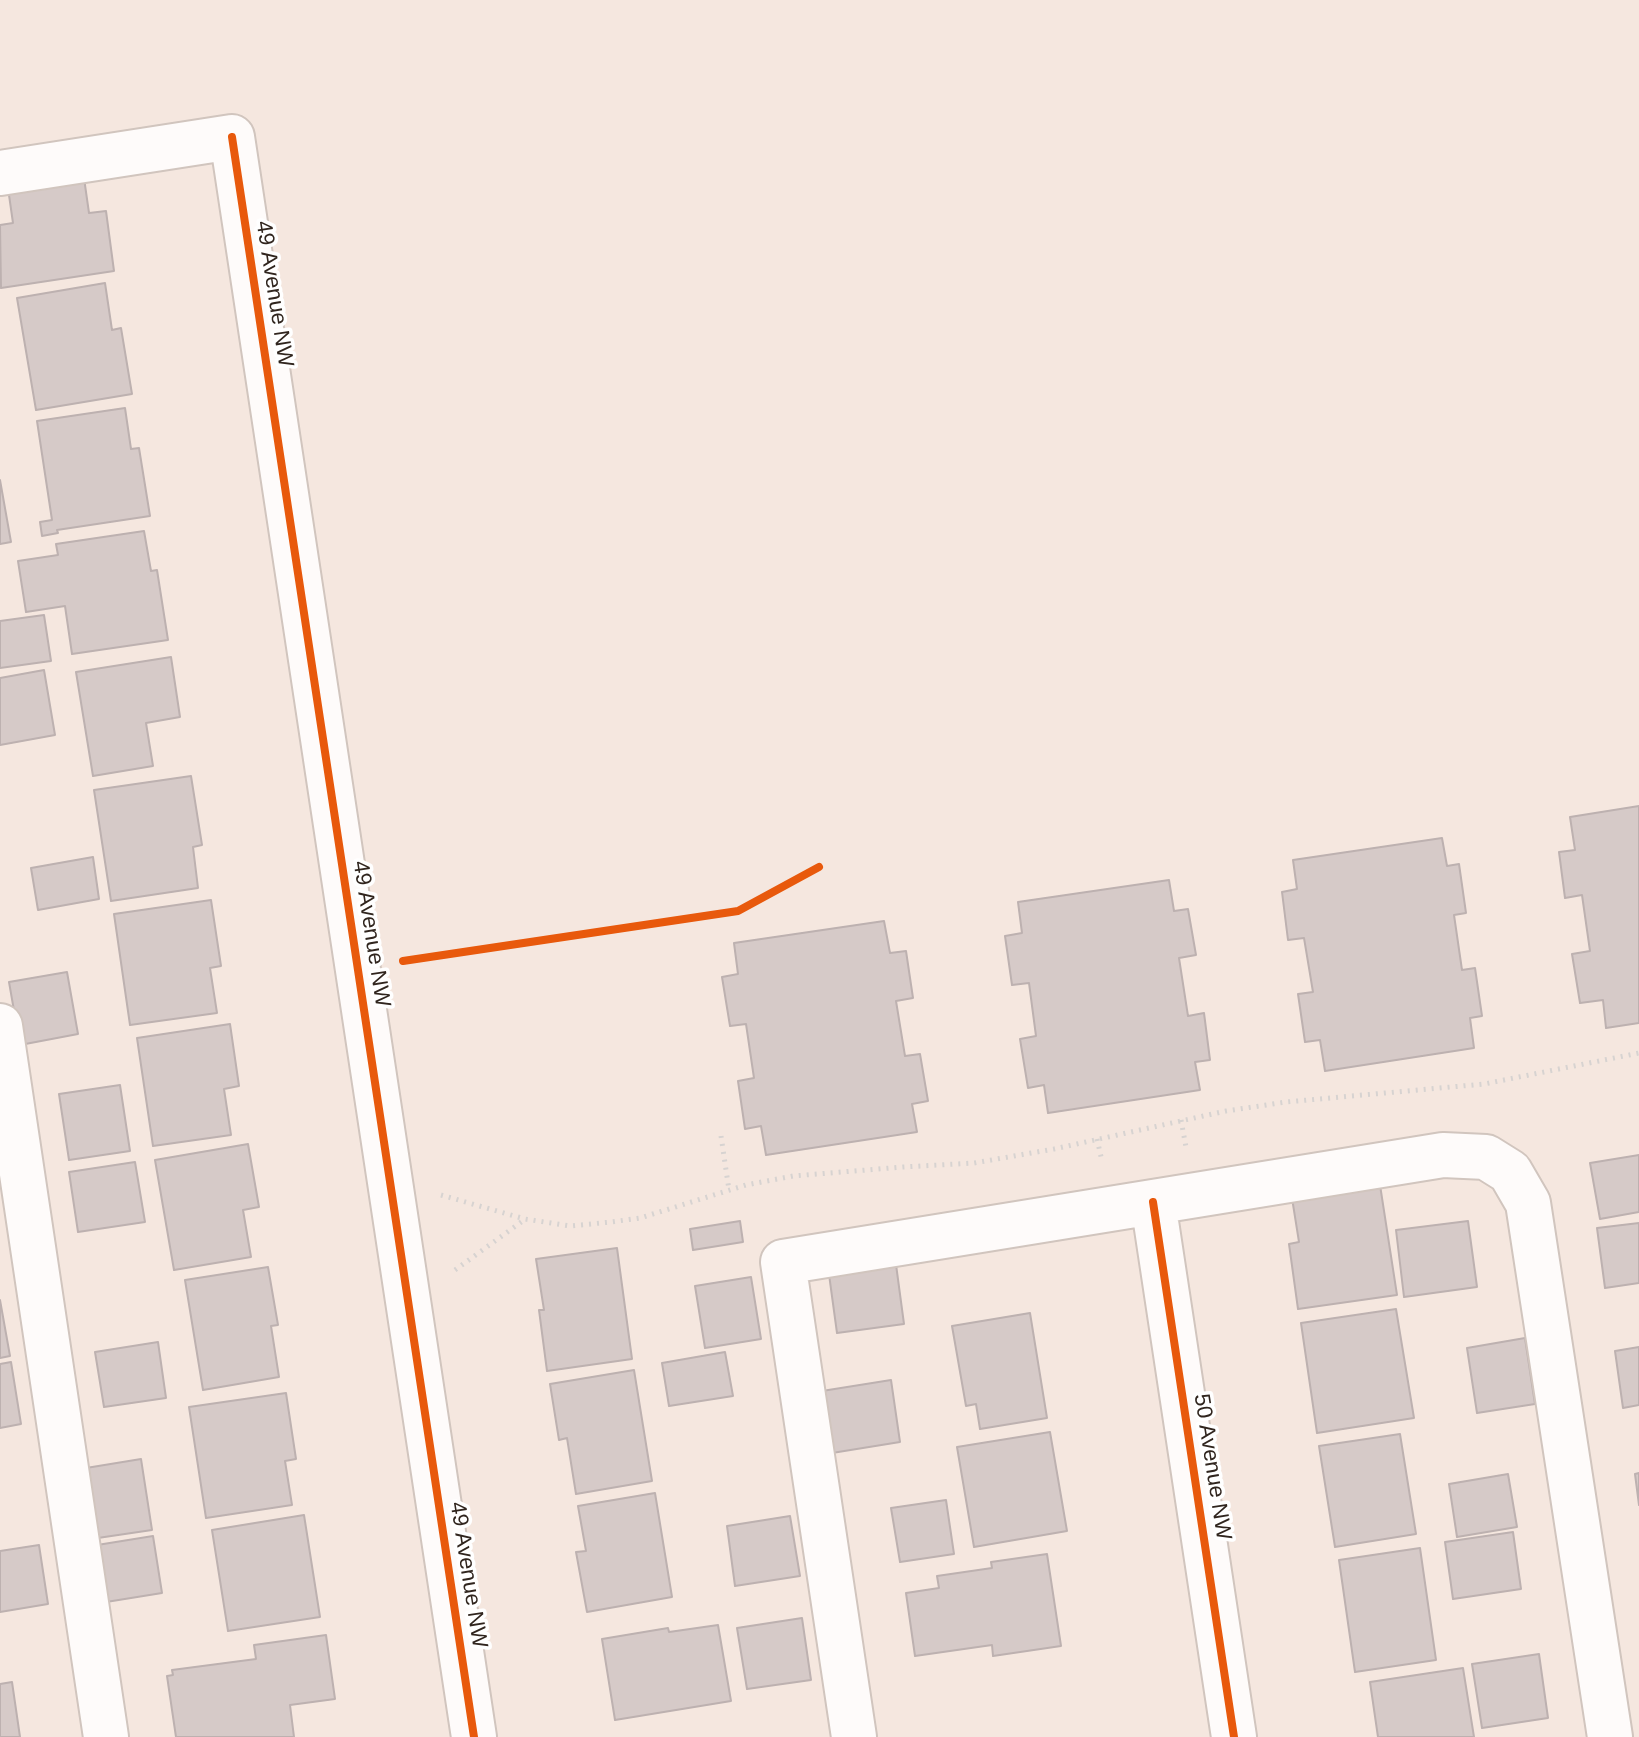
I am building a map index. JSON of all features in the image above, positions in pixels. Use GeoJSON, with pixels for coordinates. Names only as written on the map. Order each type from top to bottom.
{"type":"FeatureCollection","features":[{"type":"Feature","properties":{"kind":"street","name":"49 Avenue NW"},"geometry":{"type":"LineString","coordinates":[[0,173],[232,137],[474,1737]]}},
{"type":"Feature","properties":{"kind":"street"},"geometry":{"type":"LineString","coordinates":[[0,1026],[106,1737]]}},
{"type":"Feature","properties":{"kind":"street"},"geometry":{"type":"LineString","coordinates":[[854,1737],[783,1262],[1443,1155],[1486,1157],[1510,1172],[1528,1203],[1610,1737]]}},
{"type":"Feature","properties":{"kind":"street","name":"50 Avenue NW"},"geometry":{"type":"LineString","coordinates":[[1153,1202],[1234,1737]]}},
{"type":"Feature","properties":{"kind":"path"},"geometry":{"type":"LineString","coordinates":[[439,1194],[525,1219],[570,1226],[611,1222],[640,1218],[746,1185],[793,1176],[974,1163],[1054,1149],[1226,1111],[1286,1102],[1484,1084],[1639,1053]]}},
{"type":"Feature","properties":{"kind":"path"},"geometry":{"type":"LineString","coordinates":[[1181,1120],[1186,1148]]}},
{"type":"Feature","properties":{"kind":"path"},"geometry":{"type":"LineString","coordinates":[[721,1136],[729,1190]]}},
{"type":"Feature","properties":{"kind":"path"},"geometry":{"type":"LineString","coordinates":[[451,1273],[525,1219]]}},
{"type":"Feature","properties":{"kind":"building"},"geometry":{"type":"Polygon","coordinates":[[[82,164],[89,213],[106,211],[114,271],[1,288],[0,225],[13,223],[6,174],[82,164]]]}},
{"type":"Feature","properties":{"kind":"building"},"geometry":{"type":"Polygon","coordinates":[[[105,283],[112,330],[121,328],[132,394],[36,410],[17,298],[105,283]]]}},
{"type":"Feature","properties":{"kind":"building"},"geometry":{"type":"Polygon","coordinates":[[[125,408],[131,449],[139,448],[150,516],[57,530],[58,533],[42,536],[40,522],[52,520],[37,421],[125,408]]]}},
{"type":"Feature","properties":{"kind":"building"},"geometry":{"type":"Polygon","coordinates":[[[0,480],[11,542],[0,544],[0,480]]]}},
{"type":"Feature","properties":{"kind":"building"},"geometry":{"type":"Polygon","coordinates":[[[144,531],[151,571],[157,570],[168,640],[72,654],[65,606],[26,612],[18,561],[58,555],[56,544],[144,531]]]}},
{"type":"Feature","properties":{"kind":"building"},"geometry":{"type":"Polygon","coordinates":[[[44,615],[51,661],[0,668],[0,621],[44,615]]]}},
{"type":"Feature","properties":{"kind":"building"},"geometry":{"type":"Polygon","coordinates":[[[171,657],[180,717],[146,723],[153,766],[93,776],[76,672],[171,657]]]}},
{"type":"Feature","properties":{"kind":"building"},"geometry":{"type":"Polygon","coordinates":[[[44,670],[55,735],[0,745],[0,678],[44,670]]]}},
{"type":"Feature","properties":{"kind":"building"},"geometry":{"type":"Polygon","coordinates":[[[191,776],[202,845],[193,847],[198,888],[111,901],[94,790],[191,776]]]}},
{"type":"Feature","properties":{"kind":"building"},"geometry":{"type":"Polygon","coordinates":[[[1639,806],[1639,1023],[1606,1028],[1603,1000],[1580,1003],[1572,954],[1590,951],[1582,895],[1565,898],[1559,852],[1575,850],[1570,817],[1639,806]]]}},
{"type":"Feature","properties":{"kind":"building"},"geometry":{"type":"Polygon","coordinates":[[[1442,838],[1447,866],[1459,864],[1466,913],[1454,915],[1462,970],[1475,968],[1482,1016],[1470,1018],[1474,1048],[1325,1071],[1320,1040],[1305,1042],[1298,994],[1313,992],[1304,938],[1288,940],[1282,892],[1297,889],[1293,860],[1442,838]]]}},
{"type":"Feature","properties":{"kind":"building"},"geometry":{"type":"Polygon","coordinates":[[[93,857],[99,899],[38,910],[31,868],[93,857]]]}},
{"type":"Feature","properties":{"kind":"building"},"geometry":{"type":"Polygon","coordinates":[[[1169,880],[1174,911],[1188,909],[1196,955],[1179,958],[1188,1016],[1204,1013],[1210,1060],[1195,1062],[1200,1090],[1048,1113],[1044,1085],[1028,1088],[1020,1039],[1036,1036],[1029,983],[1012,985],[1005,936],[1022,933],[1018,902],[1169,880]]]}},
{"type":"Feature","properties":{"kind":"building"},"geometry":{"type":"Polygon","coordinates":[[[211,900],[221,966],[210,968],[217,1013],[130,1025],[114,914],[211,900]]]}},
{"type":"Feature","properties":{"kind":"building"},"geometry":{"type":"Polygon","coordinates":[[[884,921],[890,953],[906,951],[913,998],[896,1001],[905,1056],[920,1054],[928,1101],[912,1104],[917,1132],[766,1155],[761,1126],[745,1129],[738,1081],[754,1078],[746,1024],[730,1026],[722,977],[738,974],[734,943],[884,921]]]}},
{"type":"Feature","properties":{"kind":"building"},"geometry":{"type":"Polygon","coordinates":[[[67,972],[78,1034],[20,1045],[9,982],[67,972]]]}},
{"type":"Feature","properties":{"kind":"building"},"geometry":{"type":"Polygon","coordinates":[[[230,1024],[239,1086],[224,1089],[231,1135],[153,1146],[137,1038],[230,1024]]]}},
{"type":"Feature","properties":{"kind":"building"},"geometry":{"type":"Polygon","coordinates":[[[120,1085],[130,1151],[69,1160],[59,1094],[120,1085]]]}},
{"type":"Feature","properties":{"kind":"building"},"geometry":{"type":"Polygon","coordinates":[[[248,1144],[259,1207],[243,1210],[251,1257],[174,1270],[155,1160],[248,1144]]]}},
{"type":"Feature","properties":{"kind":"building"},"geometry":{"type":"Polygon","coordinates":[[[1639,1155],[1639,1212],[1600,1219],[1590,1163],[1639,1155]]]}},
{"type":"Feature","properties":{"kind":"building"},"geometry":{"type":"Polygon","coordinates":[[[135,1162],[145,1222],[78,1232],[69,1172],[135,1162]]]}},
{"type":"Feature","properties":{"kind":"building"},"geometry":{"type":"Polygon","coordinates":[[[1380,1185],[1397,1295],[1298,1309],[1289,1244],[1299,1242],[1292,1198],[1380,1185]]]}},
{"type":"Feature","properties":{"kind":"building"},"geometry":{"type":"Polygon","coordinates":[[[740,1221],[743,1242],[693,1250],[690,1229],[740,1221]]]}},
{"type":"Feature","properties":{"kind":"building"},"geometry":{"type":"Polygon","coordinates":[[[1468,1221],[1477,1287],[1404,1297],[1396,1230],[1468,1221]]]}},
{"type":"Feature","properties":{"kind":"building"},"geometry":{"type":"Polygon","coordinates":[[[1639,1223],[1639,1283],[1605,1288],[1597,1228],[1639,1223]]]}},
{"type":"Feature","properties":{"kind":"building"},"geometry":{"type":"Polygon","coordinates":[[[617,1248],[632,1359],[547,1371],[539,1310],[544,1310],[536,1259],[617,1248]]]}},
{"type":"Feature","properties":{"kind":"building"},"geometry":{"type":"Polygon","coordinates":[[[895,1257],[904,1324],[837,1333],[828,1267],[895,1257]]]}},
{"type":"Feature","properties":{"kind":"building"},"geometry":{"type":"Polygon","coordinates":[[[268,1267],[278,1325],[271,1326],[279,1377],[203,1390],[185,1280],[268,1267]]]}},
{"type":"Feature","properties":{"kind":"building"},"geometry":{"type":"Polygon","coordinates":[[[751,1277],[761,1339],[705,1348],[695,1286],[751,1277]]]}},
{"type":"Feature","properties":{"kind":"building"},"geometry":{"type":"Polygon","coordinates":[[[0,1300],[10,1356],[0,1358],[0,1300]]]}},
{"type":"Feature","properties":{"kind":"building"},"geometry":{"type":"Polygon","coordinates":[[[1396,1309],[1414,1418],[1317,1433],[1301,1323],[1396,1309]]]}},
{"type":"Feature","properties":{"kind":"building"},"geometry":{"type":"Polygon","coordinates":[[[1030,1313],[1047,1418],[980,1429],[976,1404],[966,1406],[952,1326],[1030,1313]]]}},
{"type":"Feature","properties":{"kind":"building"},"geometry":{"type":"Polygon","coordinates":[[[1525,1338],[1535,1404],[1477,1413],[1467,1348],[1525,1338]]]}},
{"type":"Feature","properties":{"kind":"building"},"geometry":{"type":"Polygon","coordinates":[[[158,1342],[166,1398],[104,1407],[95,1352],[158,1342]]]}},
{"type":"Feature","properties":{"kind":"building"},"geometry":{"type":"Polygon","coordinates":[[[1639,1347],[1639,1405],[1623,1408],[1615,1351],[1639,1347]]]}},
{"type":"Feature","properties":{"kind":"building"},"geometry":{"type":"Polygon","coordinates":[[[725,1352],[733,1396],[669,1406],[662,1363],[725,1352]]]}},
{"type":"Feature","properties":{"kind":"building"},"geometry":{"type":"Polygon","coordinates":[[[11,1362],[21,1424],[0,1428],[0,1364],[11,1362]]]}},
{"type":"Feature","properties":{"kind":"building"},"geometry":{"type":"Polygon","coordinates":[[[634,1370],[652,1481],[576,1494],[567,1438],[559,1440],[550,1384],[634,1370]]]}},
{"type":"Feature","properties":{"kind":"building"},"geometry":{"type":"Polygon","coordinates":[[[891,1380],[900,1442],[832,1453],[822,1391],[891,1380]]]}},
{"type":"Feature","properties":{"kind":"building"},"geometry":{"type":"Polygon","coordinates":[[[286,1393],[296,1459],[285,1461],[292,1505],[206,1518],[189,1407],[286,1393]]]}},
{"type":"Feature","properties":{"kind":"building"},"geometry":{"type":"Polygon","coordinates":[[[1050,1432],[1067,1531],[974,1547],[957,1447],[1050,1432]]]}},
{"type":"Feature","properties":{"kind":"building"},"geometry":{"type":"Polygon","coordinates":[[[1400,1434],[1416,1534],[1335,1547],[1319,1446],[1400,1434]]]}},
{"type":"Feature","properties":{"kind":"building"},"geometry":{"type":"Polygon","coordinates":[[[141,1459],[152,1530],[91,1539],[80,1469],[141,1459]]]}},
{"type":"Feature","properties":{"kind":"building"},"geometry":{"type":"Polygon","coordinates":[[[1639,1473],[1639,1505],[1635,1474],[1639,1473]]]}},
{"type":"Feature","properties":{"kind":"building"},"geometry":{"type":"Polygon","coordinates":[[[1508,1474],[1517,1527],[1457,1537],[1449,1484],[1508,1474]]]}},
{"type":"Feature","properties":{"kind":"building"},"geometry":{"type":"Polygon","coordinates":[[[655,1493],[672,1597],[587,1612],[576,1552],[586,1551],[578,1506],[655,1493]]]}},
{"type":"Feature","properties":{"kind":"building"},"geometry":{"type":"Polygon","coordinates":[[[946,1500],[954,1554],[900,1562],[891,1508],[946,1500]]]}},
{"type":"Feature","properties":{"kind":"building"},"geometry":{"type":"Polygon","coordinates":[[[304,1515],[320,1617],[228,1631],[212,1530],[304,1515]]]}},
{"type":"Feature","properties":{"kind":"building"},"geometry":{"type":"Polygon","coordinates":[[[790,1516],[800,1576],[735,1586],[727,1526],[790,1516]]]}},
{"type":"Feature","properties":{"kind":"building"},"geometry":{"type":"Polygon","coordinates":[[[1513,1532],[1521,1589],[1453,1599],[1445,1542],[1513,1532]]]}},
{"type":"Feature","properties":{"kind":"building"},"geometry":{"type":"Polygon","coordinates":[[[153,1536],[162,1593],[100,1603],[91,1546],[153,1536]]]}},
{"type":"Feature","properties":{"kind":"building"},"geometry":{"type":"Polygon","coordinates":[[[39,1545],[48,1604],[0,1612],[0,1551],[39,1545]]]}},
{"type":"Feature","properties":{"kind":"building"},"geometry":{"type":"Polygon","coordinates":[[[1420,1548],[1436,1660],[1355,1672],[1339,1560],[1420,1548]]]}},
{"type":"Feature","properties":{"kind":"building"},"geometry":{"type":"Polygon","coordinates":[[[1047,1554],[1061,1646],[993,1656],[992,1645],[915,1656],[906,1593],[939,1588],[937,1576],[992,1568],[991,1562],[1047,1554]]]}},
{"type":"Feature","properties":{"kind":"building"},"geometry":{"type":"Polygon","coordinates":[[[802,1618],[811,1680],[747,1689],[737,1628],[802,1618]]]}},
{"type":"Feature","properties":{"kind":"building"},"geometry":{"type":"Polygon","coordinates":[[[718,1625],[731,1701],[615,1720],[602,1639],[668,1628],[669,1632],[718,1625]]]}},
{"type":"Feature","properties":{"kind":"building"},"geometry":{"type":"Polygon","coordinates":[[[326,1635],[335,1699],[290,1705],[294,1737],[176,1737],[167,1676],[173,1675],[172,1670],[256,1659],[254,1645],[326,1635]]]}},
{"type":"Feature","properties":{"kind":"building"},"geometry":{"type":"Polygon","coordinates":[[[1539,1654],[1548,1718],[1482,1728],[1472,1664],[1539,1654]]]}},
{"type":"Feature","properties":{"kind":"building"},"geometry":{"type":"Polygon","coordinates":[[[1463,1668],[1474,1737],[1378,1737],[1370,1682],[1463,1668]]]}},
{"type":"Feature","properties":{"kind":"building"},"geometry":{"type":"Polygon","coordinates":[[[12,1682],[20,1737],[0,1737],[0,1684],[12,1682]]]}},
{"type":"Feature","properties":{"kind":"cycle path"},"geometry":{"type":"LineString","coordinates":[[232,137],[474,1737]]}},
{"type":"Feature","properties":{"kind":"cycle path"},"geometry":{"type":"LineString","coordinates":[[403,961],[738,911],[819,867]]}},
{"type":"Feature","properties":{"kind":"cycle path"},"geometry":{"type":"LineString","coordinates":[[1153,1202],[1234,1737]]}}]}
